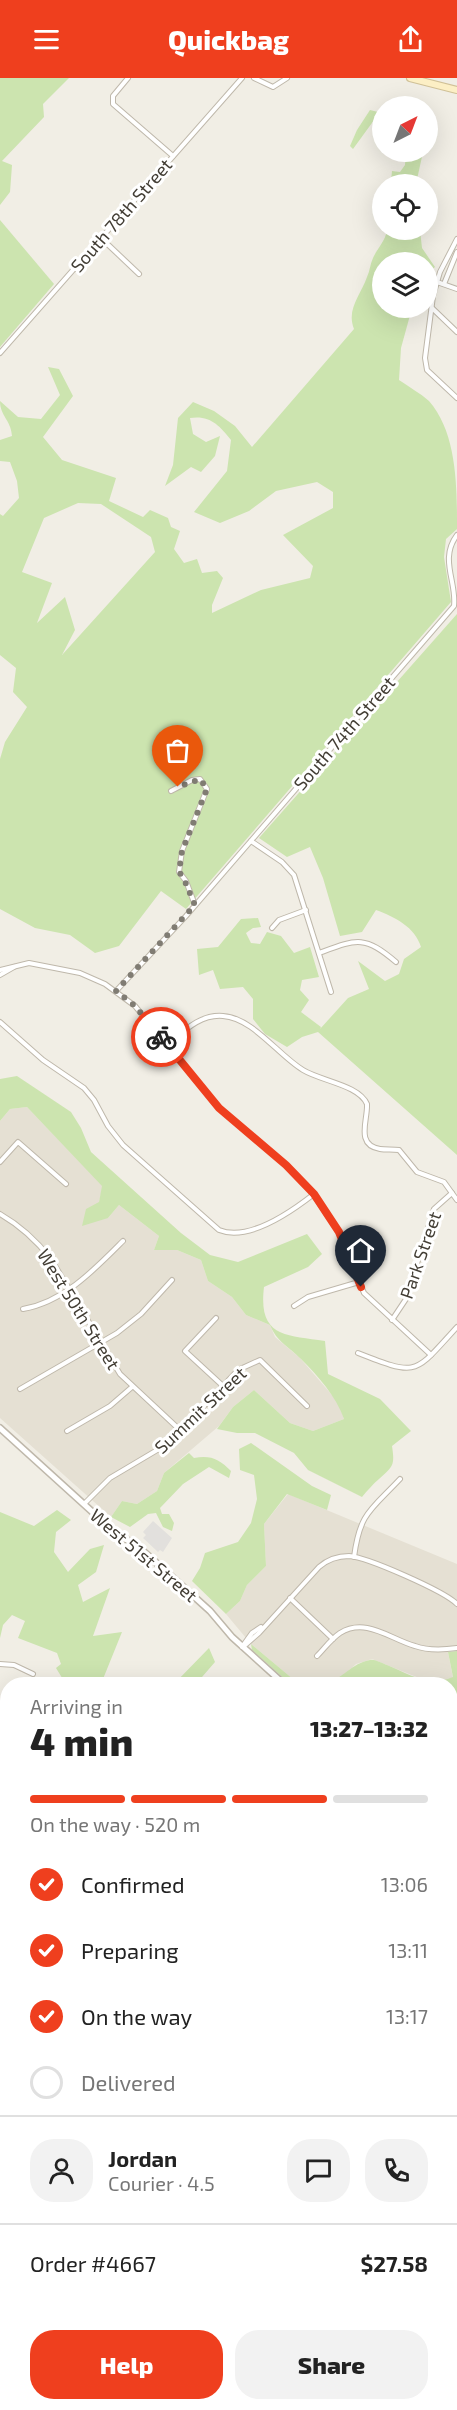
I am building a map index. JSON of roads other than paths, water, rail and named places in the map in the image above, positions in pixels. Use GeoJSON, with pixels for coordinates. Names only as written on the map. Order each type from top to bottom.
{"type":"FeatureCollection","features":[{"type":"Feature","properties":{"kind":"main road"},"geometry":{"type":"LineString","coordinates":[[410,78],[457,90]]}},
{"type":"Feature","properties":{"kind":"street"},"geometry":{"type":"LineString","coordinates":[[128,78],[112,100],[113,104],[173,156]]}},
{"type":"Feature","properties":{"kind":"street","name":"South 78th Street"},"geometry":{"type":"LineString","coordinates":[[0,353],[242,78]]}},
{"type":"Feature","properties":{"kind":"street"},"geometry":{"type":"LineString","coordinates":[[254,78],[273,87],[278,86],[286,78]]}},
{"type":"Feature","properties":{"kind":"street"},"geometry":{"type":"LineString","coordinates":[[101,238],[139,274]]}},
{"type":"Feature","properties":{"kind":"street"},"geometry":{"type":"LineString","coordinates":[[438,279],[450,248],[457,239]]}},
{"type":"Feature","properties":{"kind":"street"},"geometry":{"type":"LineString","coordinates":[[444,284],[457,252]]}},
{"type":"Feature","properties":{"kind":"street"},"geometry":{"type":"LineString","coordinates":[[438,282],[457,289]]}},
{"type":"Feature","properties":{"kind":"street"},"geometry":{"type":"LineString","coordinates":[[438,314],[457,332]]}},
{"type":"Feature","properties":{"kind":"street"},"geometry":{"type":"LineString","coordinates":[[431,318],[425,367],[457,398]]}},
{"type":"Feature","properties":{"kind":"street","name":"South 74th Street"},"geometry":{"type":"LineString","coordinates":[[116,991],[186,916],[454,606],[456,593],[449,559],[451,545],[457,535]]}},
{"type":"Feature","properties":{"kind":"street"},"geometry":{"type":"LineString","coordinates":[[171,791],[192,780],[200,779],[207,789],[182,851],[179,872],[186,881],[188,892],[195,905]]}},
{"type":"Feature","properties":{"kind":"street"},"geometry":{"type":"LineString","coordinates":[[251,840],[289,868],[294,876],[331,992]]}},
{"type":"Feature","properties":{"kind":"street"},"geometry":{"type":"LineString","coordinates":[[272,928],[279,920],[306,910]]}},
{"type":"Feature","properties":{"kind":"street"},"geometry":{"type":"LineString","coordinates":[[320,952],[362,941],[375,945],[396,962]]}},
{"type":"Feature","properties":{"kind":"street"},"geometry":{"type":"LineString","coordinates":[[0,970],[36,964],[80,973],[98,980],[135,1006],[219,1108],[286,1165],[314,1194],[339,1232],[351,1257],[359,1282],[370,1300],[431,1355]]}},
{"type":"Feature","properties":{"kind":"street"},"geometry":{"type":"LineString","coordinates":[[0,975],[14,967]]}},
{"type":"Feature","properties":{"kind":"street"},"geometry":{"type":"LineString","coordinates":[[167,1045],[203,1019],[221,1015],[243,1021],[304,1071],[358,1092],[367,1104],[363,1131],[369,1143],[378,1148],[399,1150],[417,1173],[444,1182],[457,1200]]}},
{"type":"Feature","properties":{"kind":"street"},"geometry":{"type":"LineString","coordinates":[[0,1022],[43,1060],[84,1088],[123,1145],[219,1230],[232,1233],[248,1232],[294,1209],[314,1194]]}},
{"type":"Feature","properties":{"kind":"street"},"geometry":{"type":"LineString","coordinates":[[0,1162],[18,1142],[66,1184]]}},
{"type":"Feature","properties":{"kind":"street","name":"Park Street"},"geometry":{"type":"LineString","coordinates":[[392,1320],[406,1299],[434,1209],[452,1193]]}},
{"type":"Feature","properties":{"kind":"street","name":"West 50th Street"},"geometry":{"type":"LineString","coordinates":[[0,1214],[22,1228],[43,1248],[120,1374],[181,1431]]}},
{"type":"Feature","properties":{"kind":"street"},"geometry":{"type":"LineString","coordinates":[[23,1309],[36,1307],[69,1288],[92,1272],[123,1241]]}},
{"type":"Feature","properties":{"kind":"street"},"geometry":{"type":"LineString","coordinates":[[20,1389],[100,1343],[141,1314],[172,1280]]}},
{"type":"Feature","properties":{"kind":"street"},"geometry":{"type":"LineString","coordinates":[[294,1306],[308,1297],[359,1282]]}},
{"type":"Feature","properties":{"kind":"street"},"geometry":{"type":"LineString","coordinates":[[216,1318],[185,1351],[223,1386]]}},
{"type":"Feature","properties":{"kind":"street"},"geometry":{"type":"LineString","coordinates":[[358,1353],[401,1369],[418,1366],[457,1327]]}},
{"type":"Feature","properties":{"kind":"street","name":"Summit Street"},"geometry":{"type":"LineString","coordinates":[[84,1504],[110,1478],[163,1448],[243,1366],[260,1360],[307,1406]]}},
{"type":"Feature","properties":{"kind":"street"},"geometry":{"type":"LineString","coordinates":[[67,1431],[110,1406],[132,1387]]}},
{"type":"Feature","properties":{"kind":"street","name":"West 51st Street"},"geometry":{"type":"LineString","coordinates":[[0,1428],[109,1527],[143,1551],[206,1608],[242,1647],[276,1677]]}},
{"type":"Feature","properties":{"kind":"street"},"geometry":{"type":"LineString","coordinates":[[354,1557],[358,1530],[366,1514],[400,1479]]}},
{"type":"Feature","properties":{"kind":"street"},"geometry":{"type":"LineString","coordinates":[[242,1647],[252,1633],[264,1625],[327,1561],[343,1557],[370,1561],[445,1595],[457,1604]]}},
{"type":"Feature","properties":{"kind":"street"},"geometry":{"type":"LineString","coordinates":[[290,1598],[333,1639]]}},
{"type":"Feature","properties":{"kind":"street"},"geometry":{"type":"LineString","coordinates":[[317,1656],[345,1630],[361,1627],[375,1629],[417,1647],[444,1650],[457,1648]]}},
{"type":"Feature","properties":{"kind":"street"},"geometry":{"type":"LineString","coordinates":[[0,1664],[14,1665],[33,1674]]}}]}
